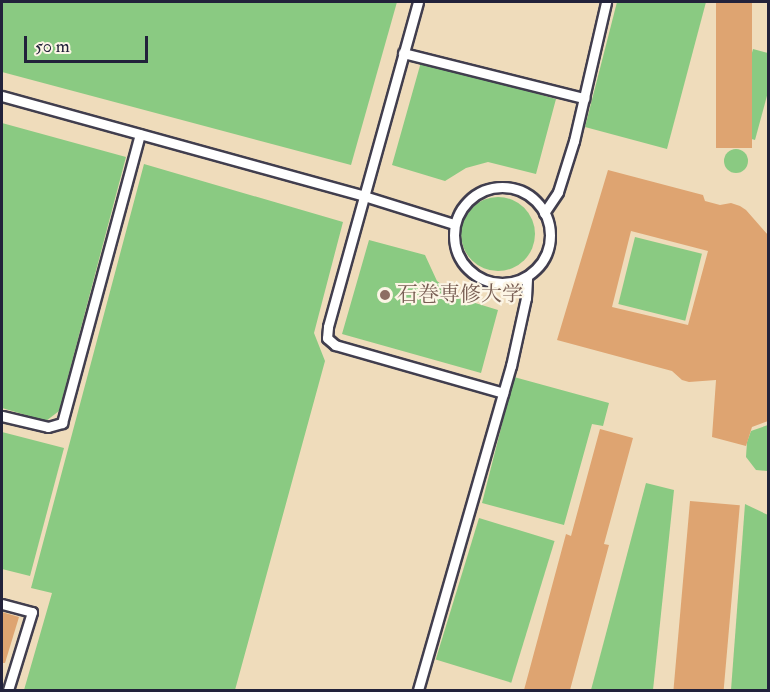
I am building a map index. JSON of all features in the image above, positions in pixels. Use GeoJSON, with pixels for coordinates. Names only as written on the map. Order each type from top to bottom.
{"type":"FeatureCollection","features":[{"type":"Feature","properties":{"kind":"lane"},"geometry":{"type":"LineString","coordinates":[[418,2],[328,327],[327,338],[335,345],[503,393]]}},
{"type":"Feature","properties":{"kind":"lane"},"geometry":{"type":"LineString","coordinates":[[544,213],[558,192],[584,98],[606,2]]}},
{"type":"Feature","properties":{"kind":"lane"},"geometry":{"type":"LineString","coordinates":[[404,53],[584,98]]}},
{"type":"Feature","properties":{"kind":"lane"},"geometry":{"type":"LineString","coordinates":[[2,96],[364,196],[454,224]]}},
{"type":"Feature","properties":{"kind":"lane"},"geometry":{"type":"LineString","coordinates":[[2,416],[48,427],[62,423],[140,134]]}},
{"type":"Feature","properties":{"kind":"lane"},"geometry":{"type":"LineString","coordinates":[[493,188],[511,188],[526,194],[544,213],[550,233],[548,250],[538,267],[526,277],[510,283],[497,284],[471,273],[461,261],[455,249],[454,224],[468,200],[493,188]]}},
{"type":"Feature","properties":{"kind":"lane"},"geometry":{"type":"LineString","coordinates":[[418,690],[503,393],[526,298],[526,277]]}},
{"type":"Feature","properties":{"kind":"lane"},"geometry":{"type":"LineString","coordinates":[[2,604],[32,612],[8,690]]}},
{"type":"Feature","properties":{"kind":"green space"},"geometry":{"type":"Polygon","coordinates":[[[2,2],[397,2],[351,165],[2,72],[2,2]]]}},
{"type":"Feature","properties":{"kind":"green space"},"geometry":{"type":"Polygon","coordinates":[[[617,2],[706,2],[667,149],[585,127],[617,2]]]}},
{"type":"Feature","properties":{"kind":"green space"},"geometry":{"type":"Polygon","coordinates":[[[753,49],[768,53],[768,92],[755,140],[731,133],[753,49]]]}},
{"type":"Feature","properties":{"kind":"green space"},"geometry":{"type":"Polygon","coordinates":[[[421,62],[556,99],[536,174],[488,162],[466,168],[445,181],[392,165],[421,62]]]}},
{"type":"Feature","properties":{"kind":"green space"},"geometry":{"type":"Polygon","coordinates":[[[2,123],[126,157],[59,411],[46,421],[2,408],[2,123]]]}},
{"type":"Feature","properties":{"kind":"green space"},"geometry":{"type":"Polygon","coordinates":[[[736,149],[745,152],[748,161],[745,170],[736,173],[727,170],[724,161],[727,152],[736,149]]]}},
{"type":"Feature","properties":{"kind":"green space"},"geometry":{"type":"Polygon","coordinates":[[[144,164],[343,222],[314,333],[325,361],[235,690],[24,690],[52,593],[31,588],[144,164]]]}},
{"type":"Feature","properties":{"kind":"green space"},"geometry":{"type":"Polygon","coordinates":[[[498,197],[519,203],[529,213],[535,234],[529,255],[519,265],[498,271],[477,265],[467,255],[461,234],[467,213],[477,203],[498,197]]]}},
{"type":"Feature","properties":{"kind":"green space"},"geometry":{"type":"Polygon","coordinates":[[[635,237],[702,254],[685,321],[618,304],[635,237]]]}},
{"type":"Feature","properties":{"kind":"green space"},"geometry":{"type":"Polygon","coordinates":[[[369,240],[425,255],[437,281],[459,298],[498,310],[481,373],[342,334],[369,240]]]}},
{"type":"Feature","properties":{"kind":"green space"},"geometry":{"type":"Polygon","coordinates":[[[514,377],[609,403],[603,426],[592,424],[564,525],[482,503],[514,377]]]}},
{"type":"Feature","properties":{"kind":"green space"},"geometry":{"type":"Polygon","coordinates":[[[768,425],[768,471],[756,470],[746,457],[747,442],[751,431],[768,425]]]}},
{"type":"Feature","properties":{"kind":"green space"},"geometry":{"type":"Polygon","coordinates":[[[2,432],[64,448],[30,576],[2,569],[2,432]]]}},
{"type":"Feature","properties":{"kind":"green space"},"geometry":{"type":"Polygon","coordinates":[[[646,483],[674,490],[653,690],[591,690],[646,483]]]}},
{"type":"Feature","properties":{"kind":"green space"},"geometry":{"type":"Polygon","coordinates":[[[745,504],[768,515],[768,690],[731,690],[745,504]]]}},
{"type":"Feature","properties":{"kind":"green space"},"geometry":{"type":"Polygon","coordinates":[[[479,518],[555,541],[511,683],[436,660],[479,518]]]}},
{"type":"Feature","properties":{"kind":"building"},"geometry":{"type":"Polygon","coordinates":[[[716,2],[752,2],[752,148],[716,148],[716,2]]]}},
{"type":"Feature","properties":{"kind":"building"},"geometry":{"type":"Polygon","coordinates":[[[608,170],[703,195],[705,201],[720,205],[731,203],[740,206],[768,235],[768,421],[752,427],[746,446],[712,437],[716,380],[689,382],[682,380],[672,371],[557,340],[608,170]],[[631,231],[612,307],[688,325],[708,251],[631,231]]]}},
{"type":"Feature","properties":{"kind":"building"},"geometry":{"type":"Polygon","coordinates":[[[600,429],[633,438],[604,544],[609,545],[570,690],[524,690],[566,534],[571,536],[600,429]]]}},
{"type":"Feature","properties":{"kind":"building"},"geometry":{"type":"Polygon","coordinates":[[[690,501],[740,505],[724,690],[673,690],[690,501]]]}},
{"type":"Feature","properties":{"kind":"building"},"geometry":{"type":"Polygon","coordinates":[[[2,612],[19,617],[5,663],[2,663],[2,612]]]}},
{"type":"Feature","properties":{"kind":"place","name":"石巻専修大学"},"geometry":{"type":"Point","coordinates":[385,295]}}]}
